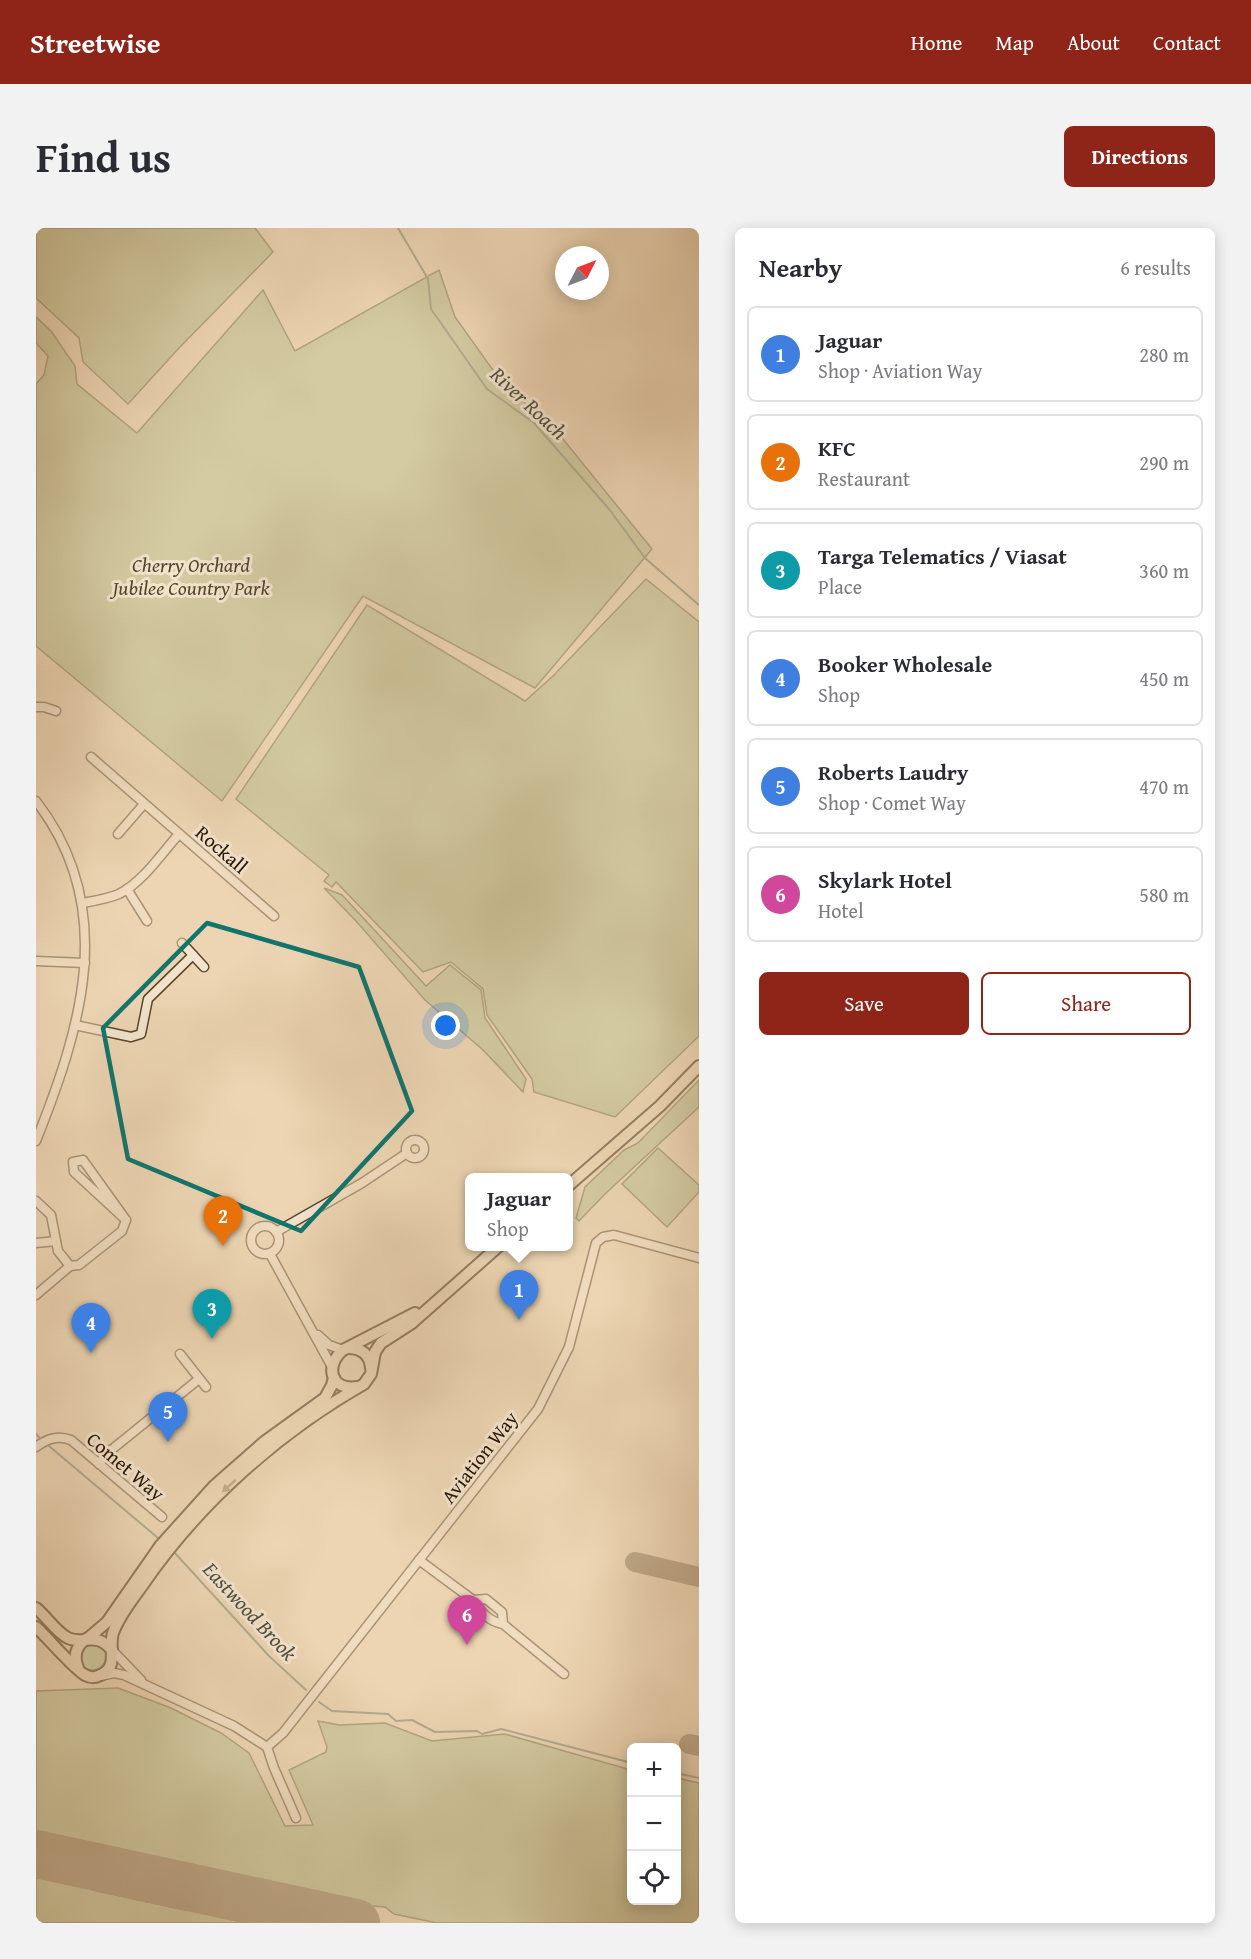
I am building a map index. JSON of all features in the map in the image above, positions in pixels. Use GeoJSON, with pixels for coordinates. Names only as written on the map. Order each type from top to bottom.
{"type":"FeatureCollection","features":[{"type":"Feature","properties":{"kind":"main road"},"geometry":{"type":"LineString","coordinates":[[573,1182],[660,1106],[699,1066]]}},
{"type":"Feature","properties":{"kind":"main road"},"geometry":{"type":"LineString","coordinates":[[36,1627],[81,1672],[90,1677],[100,1676],[111,1665],[113,1634],[122,1615],[166,1553],[187,1528],[218,1496],[270,1449],[368,1380],[375,1352],[381,1343],[412,1323],[493,1251]]}},
{"type":"Feature","properties":{"kind":"main road"},"geometry":{"type":"LineString","coordinates":[[81,1672],[75,1657],[78,1647],[107,1622],[149,1560],[188,1513],[254,1450],[325,1398],[332,1385],[335,1356],[407,1318],[449,1288]]}},
{"type":"Feature","properties":{"kind":"main road"},"geometry":{"type":"LineString","coordinates":[[345,1349],[356,1348],[363,1352],[370,1360],[372,1369]]}},
{"type":"Feature","properties":{"kind":"main road"},"geometry":{"type":"LineString","coordinates":[[333,1372],[346,1387],[359,1386]]}},
{"type":"Feature","properties":{"kind":"main road"},"geometry":{"type":"LineString","coordinates":[[36,1608],[65,1636],[74,1640],[102,1641],[112,1650]]}},
{"type":"Feature","properties":{"kind":"street"},"geometry":{"type":"LineString","coordinates":[[36,707],[56,711]]}},
{"type":"Feature","properties":{"kind":"street"},"geometry":{"type":"LineString","coordinates":[[91,757],[179,834]]}},
{"type":"Feature","properties":{"kind":"street"},"geometry":{"type":"LineString","coordinates":[[36,801],[57,831],[69,855],[82,903],[85,927],[83,988],[75,1025],[60,1077],[36,1141]]}},
{"type":"Feature","properties":{"kind":"street"},"geometry":{"type":"LineString","coordinates":[[118,834],[144,804]]}},
{"type":"Feature","properties":{"kind":"street","name":"Rockall"},"geometry":{"type":"LineString","coordinates":[[82,903],[112,897],[127,889],[179,834],[274,916]]}},
{"type":"Feature","properties":{"kind":"street"},"geometry":{"type":"LineString","coordinates":[[127,889],[147,921]]}},
{"type":"Feature","properties":{"kind":"street"},"geometry":{"type":"LineString","coordinates":[[182,943],[204,967]]}},
{"type":"Feature","properties":{"kind":"street"},"geometry":{"type":"LineString","coordinates":[[75,1025],[125,1036],[138,1036],[143,1028],[148,999],[193,955]]}},
{"type":"Feature","properties":{"kind":"street"},"geometry":{"type":"LineString","coordinates":[[36,963],[85,963]]}},
{"type":"Feature","properties":{"kind":"street"},"geometry":{"type":"LineString","coordinates":[[276,1232],[362,1183],[407,1153]]}},
{"type":"Feature","properties":{"kind":"street"},"geometry":{"type":"LineString","coordinates":[[83,1160],[126,1220],[74,1172],[73,1162],[83,1160]]}},
{"type":"Feature","properties":{"kind":"street"},"geometry":{"type":"LineString","coordinates":[[36,1201],[51,1215],[58,1251],[70,1266]]}},
{"type":"Feature","properties":{"kind":"street"},"geometry":{"type":"LineString","coordinates":[[36,1295],[70,1266],[79,1265],[122,1230],[126,1220]]}},
{"type":"Feature","properties":{"kind":"street"},"geometry":{"type":"LineString","coordinates":[[262,1226],[270,1227],[276,1232],[279,1244],[270,1254],[257,1253],[251,1246],[250,1238],[254,1230],[262,1226]]}},
{"type":"Feature","properties":{"kind":"street","name":"Aviation Way"},"geometry":{"type":"LineString","coordinates":[[267,1747],[283,1733],[538,1409],[569,1347],[596,1243],[603,1237],[614,1235],[699,1258]]}},
{"type":"Feature","properties":{"kind":"street"},"geometry":{"type":"LineString","coordinates":[[36,1243],[56,1240]]}},
{"type":"Feature","properties":{"kind":"street"},"geometry":{"type":"LineString","coordinates":[[270,1254],[333,1372]]}},
{"type":"Feature","properties":{"kind":"street"},"geometry":{"type":"LineString","coordinates":[[311,1329],[329,1346],[345,1349]]}},
{"type":"Feature","properties":{"kind":"street"},"geometry":{"type":"LineString","coordinates":[[180,1354],[206,1387]]}},
{"type":"Feature","properties":{"kind":"street"},"geometry":{"type":"LineString","coordinates":[[99,1464],[105,1455],[199,1378]]}},
{"type":"Feature","properties":{"kind":"street","name":"Comet Way"},"geometry":{"type":"LineString","coordinates":[[41,1443],[55,1438],[71,1440],[162,1517]]}},
{"type":"Feature","properties":{"kind":"street"},"geometry":{"type":"LineString","coordinates":[[419,1560],[473,1600],[477,1608],[495,1623],[503,1624],[564,1674]]}},
{"type":"Feature","properties":{"kind":"street"},"geometry":{"type":"LineString","coordinates":[[473,1600],[486,1599],[502,1611],[503,1624]]}},
{"type":"Feature","properties":{"kind":"street"},"geometry":{"type":"LineString","coordinates":[[112,1650],[147,1685]]}},
{"type":"Feature","properties":{"kind":"street"},"geometry":{"type":"LineString","coordinates":[[100,1676],[117,1673],[147,1685],[244,1731],[267,1747],[296,1818]]}},
{"type":"Feature","properties":{"kind":"highlighted area"},"geometry":{"type":"Polygon","coordinates":[[[207,923],[359,967],[412,1111],[301,1231],[128,1159],[103,1028],[207,923]]]}},
{"type":"Feature","properties":{"kind":"green space"},"geometry":{"type":"Polygon","coordinates":[[[36,228],[255,228],[273,252],[128,404],[83,362],[79,338],[36,298],[36,228]]]}},
{"type":"Feature","properties":{"kind":"green space","name":"Cherry Orchard Jubilee Country Park"},"geometry":{"type":"Polygon","coordinates":[[[439,270],[455,317],[505,387],[550,423],[652,549],[535,688],[363,596],[222,801],[36,646],[36,384],[44,375],[48,356],[36,343],[36,317],[51,331],[75,366],[77,384],[137,433],[263,290],[295,351],[439,270]]]}},
{"type":"Feature","properties":{"kind":"green space"},"geometry":{"type":"Polygon","coordinates":[[[646,579],[699,622],[699,1036],[615,1117],[534,1092],[532,1079],[487,1015],[483,989],[451,962],[423,972],[336,882],[332,887],[324,881],[329,875],[236,799],[367,605],[525,701],[553,676],[646,579]]]}},
{"type":"Feature","properties":{"kind":"green space"},"geometry":{"type":"Polygon","coordinates":[[[324,888],[342,895],[426,986],[450,965],[481,990],[485,1018],[526,1079],[523,1092],[483,1050],[425,1000],[324,888]]]}},
{"type":"Feature","properties":{"kind":"green space"},"geometry":{"type":"Polygon","coordinates":[[[699,1080],[699,1107],[579,1221],[576,1218],[585,1187],[624,1150],[638,1143],[699,1080]]]}},
{"type":"Feature","properties":{"kind":"green space"},"geometry":{"type":"Polygon","coordinates":[[[658,1148],[699,1185],[699,1192],[667,1227],[622,1184],[658,1148]]]}},
{"type":"Feature","properties":{"kind":"green space"},"geometry":{"type":"Polygon","coordinates":[[[92,1642],[102,1646],[106,1656],[102,1666],[92,1670],[82,1666],[78,1656],[82,1646],[92,1642]]]}},
{"type":"Feature","properties":{"kind":"green space"},"geometry":{"type":"Polygon","coordinates":[[[118,1688],[171,1708],[221,1733],[249,1753],[285,1826],[313,1825],[289,1770],[326,1752],[327,1747],[318,1721],[339,1725],[385,1723],[432,1741],[505,1734],[627,1769],[627,1905],[681,1905],[681,1779],[699,1783],[699,1923],[437,1923],[394,1914],[385,1907],[357,1905],[102,1851],[100,1855],[36,1841],[36,1691],[118,1688]]]}},
{"type":"Feature","properties":{"kind":"green space"},"geometry":{"type":"Polygon","coordinates":[[[36,1875],[92,1887],[92,1890],[185,1910],[186,1906],[257,1923],[36,1923],[36,1875]]]}},
{"type":"Feature","properties":{"kind":"waterway","name":"River Roach"},"geometry":{"type":"LineString","coordinates":[[398,228],[428,279],[431,309],[487,389],[534,423],[609,509],[645,558],[699,605]]}},
{"type":"Feature","properties":{"kind":"waterway","name":"Eastwood Brook"},"geometry":{"type":"LineString","coordinates":[[36,1434],[39,1437]]}},
{"type":"Feature","properties":{"kind":"waterway","name":"Eastwood Brook"},"geometry":{"type":"LineString","coordinates":[[49,1446],[158,1538]]}},
{"type":"Feature","properties":{"kind":"waterway","name":"Eastwood Brook"},"geometry":{"type":"LineString","coordinates":[[174,1552],[269,1656],[306,1690]]}},
{"type":"Feature","properties":{"kind":"waterway","name":"Eastwood Brook"},"geometry":{"type":"LineString","coordinates":[[319,1702],[332,1711],[388,1714],[396,1721],[412,1720],[435,1732],[477,1731],[482,1734],[501,1729],[627,1762]]}},
{"type":"Feature","properties":{"kind":"waterway","name":"Eastwood Brook"},"geometry":{"type":"LineString","coordinates":[[681,1774],[699,1778]]}},
{"type":"Feature","properties":{"kind":"taxiway"},"geometry":{"type":"LineString","coordinates":[[635,1562],[699,1577]]}},
{"type":"Feature","properties":{"kind":"taxiway"},"geometry":{"type":"LineString","coordinates":[[689,1744],[699,1746]]}},
{"type":"Feature","properties":{"kind":"runway"},"geometry":{"type":"LineString","coordinates":[[36,1854],[356,1923]]}},
{"type":"Feature","properties":{"kind":"place","name":"KFC"},"geometry":{"type":"Point","coordinates":[223,1246]}},
{"type":"Feature","properties":{"kind":"place","name":"Jaguar"},"geometry":{"type":"Point","coordinates":[519,1320]}},
{"type":"Feature","properties":{"kind":"place","name":"Targa Telematics / Viasat"},"geometry":{"type":"Point","coordinates":[212,1339]}},
{"type":"Feature","properties":{"kind":"place","name":"Booker Wholesale"},"geometry":{"type":"Point","coordinates":[91,1353]}},
{"type":"Feature","properties":{"kind":"place","name":"Roberts Laudry"},"geometry":{"type":"Point","coordinates":[168,1442]}},
{"type":"Feature","properties":{"kind":"place","name":"Skylark Hotel"},"geometry":{"type":"Point","coordinates":[467,1645]}}]}
